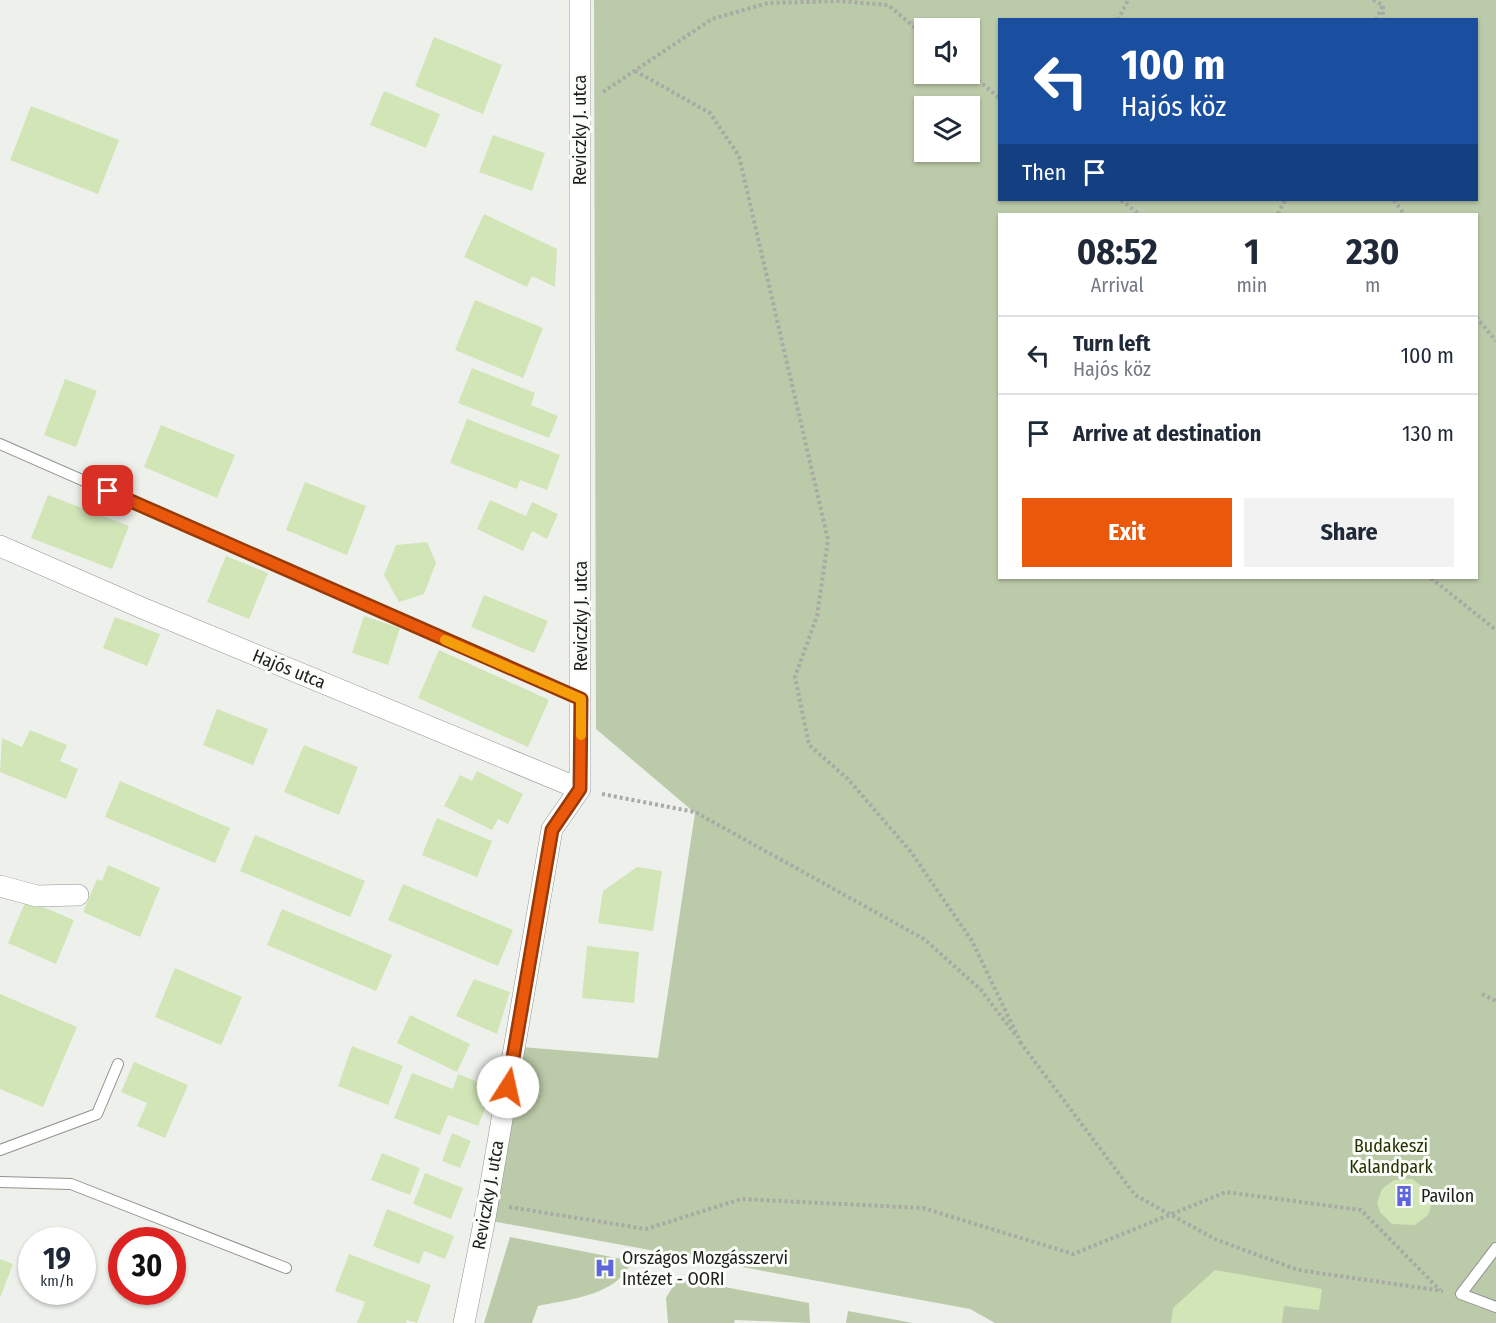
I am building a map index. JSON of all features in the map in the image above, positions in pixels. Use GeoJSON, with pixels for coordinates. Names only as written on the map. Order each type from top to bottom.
{"type":"FeatureCollection","features":[{"type":"Feature","properties":{"kind":"street","name":"Reviczky J. utca"},"geometry":{"type":"LineString","coordinates":[[464,1323],[488,1204],[552,830],[580,789],[580,0]]}},
{"type":"Feature","properties":{"kind":"street","name":"Hajós utca"},"geometry":{"type":"LineString","coordinates":[[0,546],[153,613],[580,789]]}},
{"type":"Feature","properties":{"kind":"street"},"geometry":{"type":"LineString","coordinates":[[0,886],[37,896],[78,895]]}},
{"type":"Feature","properties":{"kind":"lane"},"geometry":{"type":"LineString","coordinates":[[0,444],[581,699]]}},
{"type":"Feature","properties":{"kind":"lane"},"geometry":{"type":"LineString","coordinates":[[0,1150],[98,1114],[118,1064]]}},
{"type":"Feature","properties":{"kind":"lane"},"geometry":{"type":"LineString","coordinates":[[0,1182],[71,1184],[286,1268]]}},
{"type":"Feature","properties":{"kind":"lane"},"geometry":{"type":"LineString","coordinates":[[1496,1248],[1461,1294],[1496,1307]]}},
{"type":"Feature","properties":{"kind":"path"},"geometry":{"type":"LineString","coordinates":[[1120,18],[1128,0]]}},
{"type":"Feature","properties":{"kind":"path"},"geometry":{"type":"LineString","coordinates":[[1373,0],[1383,4]]}},
{"type":"Feature","properties":{"kind":"path"},"geometry":{"type":"LineString","coordinates":[[580,108],[712,20],[768,3],[838,1],[888,5],[914,27]]}},
{"type":"Feature","properties":{"kind":"path"},"geometry":{"type":"LineString","coordinates":[[1377,18],[1383,4]]}},
{"type":"Feature","properties":{"kind":"path"},"geometry":{"type":"LineString","coordinates":[[1383,4],[1383,18]]}},
{"type":"Feature","properties":{"kind":"path"},"geometry":{"type":"LineString","coordinates":[[634,71],[710,113],[739,156],[828,540],[817,616],[795,677],[809,745],[848,779],[911,852],[972,941],[1021,1043]]}},
{"type":"Feature","properties":{"kind":"path"},"geometry":{"type":"LineString","coordinates":[[980,82],[998,97]]}},
{"type":"Feature","properties":{"kind":"path"},"geometry":{"type":"LineString","coordinates":[[1122,201],[1138,213]]}},
{"type":"Feature","properties":{"kind":"path"},"geometry":{"type":"LineString","coordinates":[[1478,319],[1496,341]]}},
{"type":"Feature","properties":{"kind":"path"},"geometry":{"type":"LineString","coordinates":[[1432,579],[1496,630]]}},
{"type":"Feature","properties":{"kind":"path"},"geometry":{"type":"LineString","coordinates":[[580,789],[695,812],[924,939],[981,990],[1135,1195],[1215,1239],[1298,1270],[1461,1294]]}},
{"type":"Feature","properties":{"kind":"path"},"geometry":{"type":"LineString","coordinates":[[1482,994],[1496,1001]]}},
{"type":"Feature","properties":{"kind":"path"},"geometry":{"type":"LineString","coordinates":[[488,1204],[645,1229],[741,1199],[922,1208],[1073,1254],[1226,1192],[1361,1210],[1441,1291]]}},
{"type":"Feature","properties":{"kind":"green space","name":"Budakeszi Kalandpark"},"geometry":{"type":"Polygon","coordinates":[[[594,0],[1496,0],[1496,1323],[995,1323],[970,1309],[486,1220],[521,1047],[658,1058],[695,813],[596,729],[594,0]]]}},
{"type":"Feature","properties":{"kind":"green space"},"geometry":{"type":"Polygon","coordinates":[[[510,1237],[632,1261],[625,1273],[604,1289],[578,1298],[538,1306],[532,1323],[484,1323],[510,1237]]]}},
{"type":"Feature","properties":{"kind":"green space"},"geometry":{"type":"Polygon","coordinates":[[[678,1278],[809,1303],[810,1323],[735,1320],[734,1323],[668,1323],[666,1298],[678,1278]]]}},
{"type":"Feature","properties":{"kind":"green space"},"geometry":{"type":"Polygon","coordinates":[[[848,1311],[913,1323],[846,1323],[848,1311]]]}},
{"type":"Feature","properties":{"kind":"building"},"geometry":{"type":"Polygon","coordinates":[[[434,37],[502,65],[483,114],[415,86],[434,37]]]}},
{"type":"Feature","properties":{"kind":"building"},"geometry":{"type":"Polygon","coordinates":[[[384,91],[440,114],[426,148],[370,125],[384,91]]]}},
{"type":"Feature","properties":{"kind":"building"},"geometry":{"type":"Polygon","coordinates":[[[31,106],[119,140],[98,194],[10,160],[31,106]]]}},
{"type":"Feature","properties":{"kind":"building"},"geometry":{"type":"Polygon","coordinates":[[[493,135],[545,153],[532,191],[479,172],[493,135]]]}},
{"type":"Feature","properties":{"kind":"building"},"geometry":{"type":"Polygon","coordinates":[[[484,214],[557,249],[555,287],[532,276],[527,287],[464,257],[484,214]]]}},
{"type":"Feature","properties":{"kind":"building"},"geometry":{"type":"Polygon","coordinates":[[[475,300],[543,328],[523,378],[455,350],[475,300]]]}},
{"type":"Feature","properties":{"kind":"building"},"geometry":{"type":"Polygon","coordinates":[[[472,368],[535,393],[531,405],[558,416],[549,438],[458,403],[472,368]]]}},
{"type":"Feature","properties":{"kind":"building"},"geometry":{"type":"Polygon","coordinates":[[[65,379],[97,391],[76,447],[44,435],[65,379]]]}},
{"type":"Feature","properties":{"kind":"building"},"geometry":{"type":"Polygon","coordinates":[[[467,419],[560,455],[547,490],[520,480],[517,489],[450,463],[467,419]]]}},
{"type":"Feature","properties":{"kind":"building"},"geometry":{"type":"Polygon","coordinates":[[[161,425],[235,455],[217,498],[144,467],[161,425]]]}},
{"type":"Feature","properties":{"kind":"building"},"geometry":{"type":"Polygon","coordinates":[[[305,482],[366,506],[347,555],[286,530],[305,482]]]}},
{"type":"Feature","properties":{"kind":"building"},"geometry":{"type":"Polygon","coordinates":[[[48,495],[129,526],[112,569],[31,538],[48,495]]]}},
{"type":"Feature","properties":{"kind":"building"},"geometry":{"type":"Polygon","coordinates":[[[490,500],[526,516],[532,502],[558,514],[547,539],[532,531],[523,551],[477,529],[490,500]]]}},
{"type":"Feature","properties":{"kind":"building"},"geometry":{"type":"Polygon","coordinates":[[[427,542],[436,563],[424,594],[399,602],[384,575],[396,545],[427,542]]]}},
{"type":"Feature","properties":{"kind":"building"},"geometry":{"type":"Polygon","coordinates":[[[226,556],[268,573],[249,619],[207,602],[226,556]]]}},
{"type":"Feature","properties":{"kind":"building"},"geometry":{"type":"Polygon","coordinates":[[[484,595],[548,621],[534,653],[471,627],[484,595]]]}},
{"type":"Feature","properties":{"kind":"building"},"geometry":{"type":"Polygon","coordinates":[[[364,616],[400,628],[388,665],[352,653],[364,616]]]}},
{"type":"Feature","properties":{"kind":"building"},"geometry":{"type":"Polygon","coordinates":[[[115,617],[160,634],[147,666],[103,648],[115,617]]]}},
{"type":"Feature","properties":{"kind":"building"},"geometry":{"type":"Polygon","coordinates":[[[439,650],[549,700],[528,747],[418,698],[439,650]]]}},
{"type":"Feature","properties":{"kind":"building"},"geometry":{"type":"Polygon","coordinates":[[[217,709],[268,729],[253,765],[203,745],[217,709]]]}},
{"type":"Feature","properties":{"kind":"building"},"geometry":{"type":"Polygon","coordinates":[[[30,730],[67,745],[60,761],[78,769],[66,799],[0,772],[2,738],[22,747],[30,730]]]}},
{"type":"Feature","properties":{"kind":"building"},"geometry":{"type":"Polygon","coordinates":[[[304,745],[358,767],[339,815],[284,792],[304,745]]]}},
{"type":"Feature","properties":{"kind":"building"},"geometry":{"type":"Polygon","coordinates":[[[477,771],[523,794],[508,824],[498,819],[492,830],[444,806],[460,775],[472,781],[477,771]]]}},
{"type":"Feature","properties":{"kind":"building"},"geometry":{"type":"Polygon","coordinates":[[[120,781],[230,828],[215,863],[105,817],[120,781]]]}},
{"type":"Feature","properties":{"kind":"building"},"geometry":{"type":"Polygon","coordinates":[[[437,818],[492,841],[477,877],[422,855],[437,818]]]}},
{"type":"Feature","properties":{"kind":"building"},"geometry":{"type":"Polygon","coordinates":[[[255,835],[365,881],[350,917],[240,871],[255,835]]]}},
{"type":"Feature","properties":{"kind":"building"},"geometry":{"type":"Polygon","coordinates":[[[108,865],[160,888],[140,937],[83,912],[97,879],[102,881],[108,865]]]}},
{"type":"Feature","properties":{"kind":"building"},"geometry":{"type":"Polygon","coordinates":[[[637,867],[662,871],[653,931],[598,923],[603,891],[637,867]]]}},
{"type":"Feature","properties":{"kind":"building"},"geometry":{"type":"Polygon","coordinates":[[[403,884],[513,930],[498,966],[388,920],[403,884]]]}},
{"type":"Feature","properties":{"kind":"building"},"geometry":{"type":"Polygon","coordinates":[[[26,900],[74,920],[56,964],[8,943],[26,900]]]}},
{"type":"Feature","properties":{"kind":"building"},"geometry":{"type":"Polygon","coordinates":[[[282,909],[392,955],[376,991],[267,945],[282,909]]]}},
{"type":"Feature","properties":{"kind":"building"},"geometry":{"type":"Polygon","coordinates":[[[587,946],[639,952],[634,1003],[582,998],[587,946]]]}},
{"type":"Feature","properties":{"kind":"building"},"geometry":{"type":"Polygon","coordinates":[[[175,968],[242,997],[221,1045],[155,1017],[175,968]]]}},
{"type":"Feature","properties":{"kind":"building"},"geometry":{"type":"Polygon","coordinates":[[[474,979],[510,992],[497,1034],[456,1016],[474,979]]]}},
{"type":"Feature","properties":{"kind":"building"},"geometry":{"type":"Polygon","coordinates":[[[0,994],[77,1027],[43,1107],[0,1089],[0,994]]]}},
{"type":"Feature","properties":{"kind":"building"},"geometry":{"type":"Polygon","coordinates":[[[410,1015],[470,1044],[457,1072],[397,1043],[410,1015]]]}},
{"type":"Feature","properties":{"kind":"building"},"geometry":{"type":"Polygon","coordinates":[[[352,1046],[403,1066],[388,1105],[338,1086],[352,1046]]]}},
{"type":"Feature","properties":{"kind":"building"},"geometry":{"type":"Polygon","coordinates":[[[134,1062],[188,1085],[165,1138],[137,1126],[147,1103],[121,1092],[134,1062]]]}},
{"type":"Feature","properties":{"kind":"building"},"geometry":{"type":"Polygon","coordinates":[[[412,1073],[453,1089],[458,1074],[493,1088],[478,1126],[448,1115],[440,1135],[394,1118],[412,1073]]]}},
{"type":"Feature","properties":{"kind":"building"},"geometry":{"type":"Polygon","coordinates":[[[452,1133],[471,1141],[460,1168],[442,1161],[452,1133]]]}},
{"type":"Feature","properties":{"kind":"building"},"geometry":{"type":"Polygon","coordinates":[[[382,1153],[420,1168],[410,1195],[371,1180],[382,1153]]]}},
{"type":"Feature","properties":{"kind":"building"},"geometry":{"type":"Polygon","coordinates":[[[425,1173],[463,1188],[451,1219],[413,1204],[425,1173]]]}},
{"type":"Feature","properties":{"kind":"building","name":"Pavilon"},"geometry":{"type":"Polygon","coordinates":[[[1412,1179],[1426,1189],[1432,1203],[1428,1215],[1415,1225],[1392,1224],[1380,1212],[1377,1203],[1382,1189],[1394,1180],[1412,1179]]]}},
{"type":"Feature","properties":{"kind":"building"},"geometry":{"type":"Polygon","coordinates":[[[387,1209],[454,1236],[445,1259],[424,1251],[419,1264],[373,1246],[387,1209]]]}},
{"type":"Feature","properties":{"kind":"building"},"geometry":{"type":"Polygon","coordinates":[[[349,1254],[431,1285],[417,1323],[407,1320],[406,1323],[357,1323],[365,1302],[335,1291],[349,1254]]]}},
{"type":"Feature","properties":{"kind":"building"},"geometry":{"type":"Polygon","coordinates":[[[0,1259],[13,1264],[0,1298],[0,1259]]]}},
{"type":"Feature","properties":{"kind":"building"},"geometry":{"type":"Polygon","coordinates":[[[1215,1270],[1322,1289],[1319,1310],[1284,1306],[1282,1323],[1171,1323],[1173,1308],[1215,1270]]]}},
{"type":"Feature","properties":{"kind":"slow traffic"},"geometry":{"type":"LineString","coordinates":[[445,640],[581,699],[581,735]]}},
{"type":"Feature","properties":{"kind":"place","name":"Pavilon"},"geometry":{"type":"Point","coordinates":[1404,1196]}},
{"type":"Feature","properties":{"kind":"place","name":"Országos Mozgásszervi Intézet - OORI"},"geometry":{"type":"Point","coordinates":[605,1268]}},
{"type":"Feature","properties":{"kind":"route"},"geometry":{"type":"LineString","coordinates":[[108,491],[581,699],[580,789],[552,830],[508,1087]]}}]}
